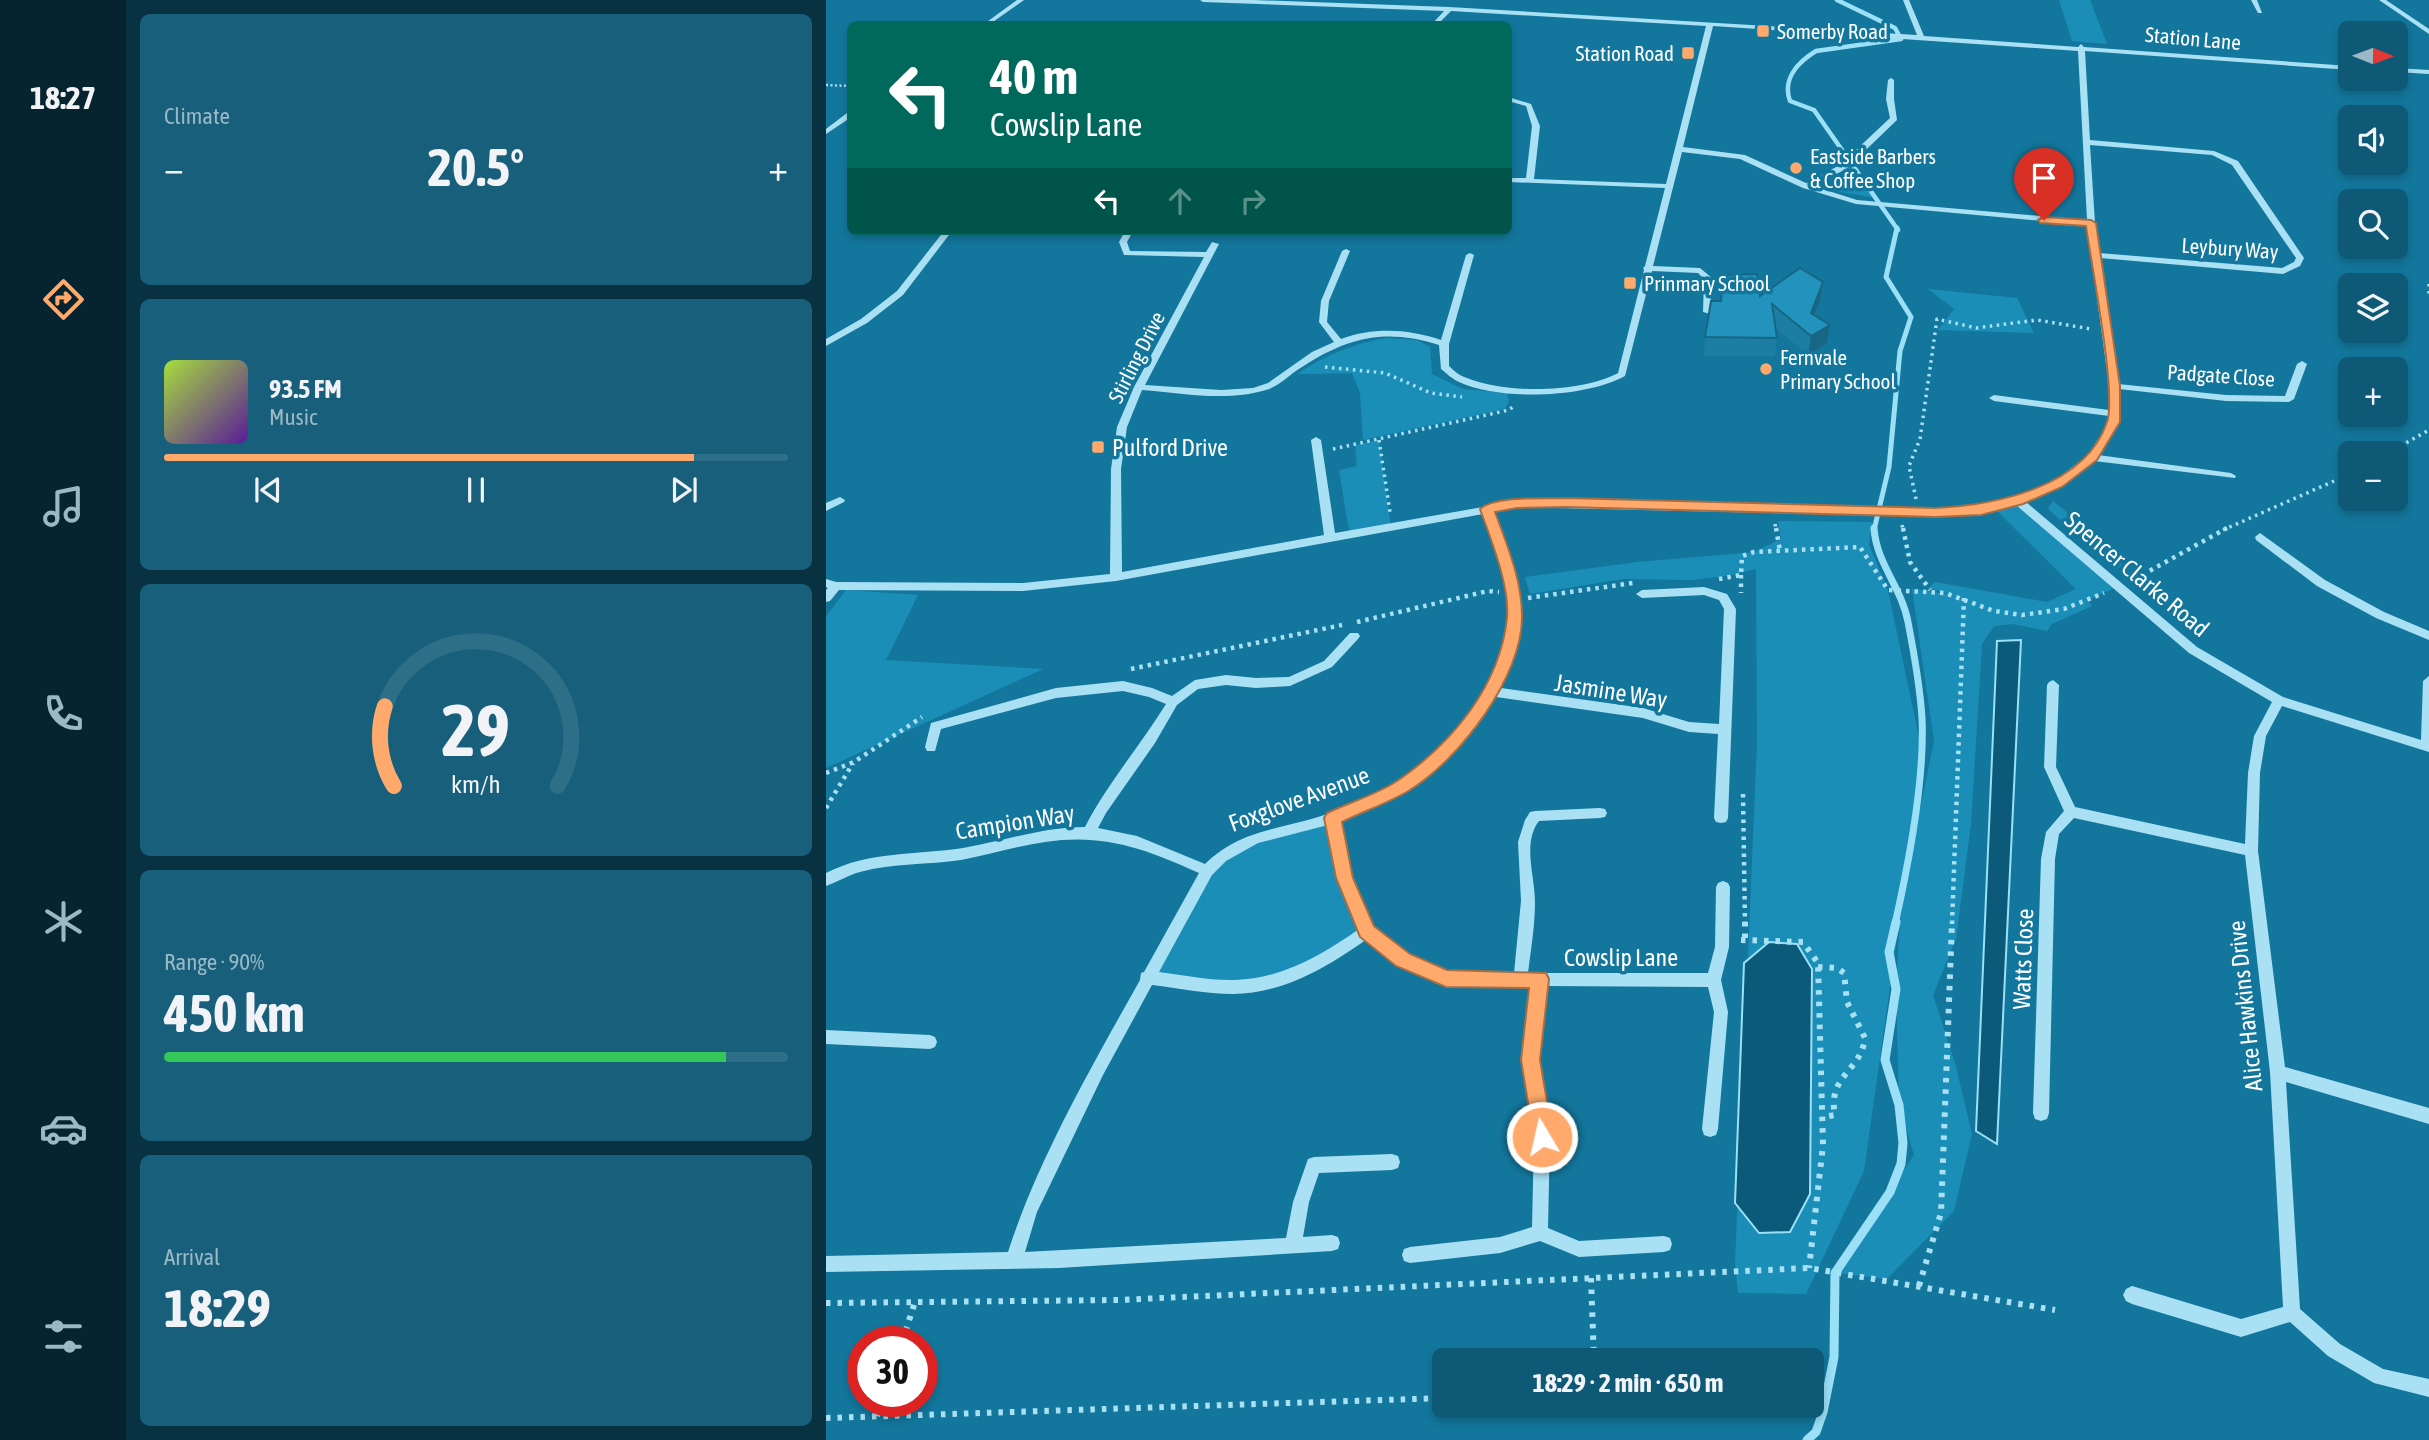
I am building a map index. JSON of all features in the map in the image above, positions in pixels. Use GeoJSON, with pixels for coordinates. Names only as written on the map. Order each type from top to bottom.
{"type":"FeatureCollection","features":[{"type":"Feature","properties":{"kind":"street"},"geometry":{"type":"LineString","coordinates":[[991,21],[1021,0]]}},
{"type":"Feature","properties":{"kind":"street"},"geometry":{"type":"LineString","coordinates":[[1203,0],[1449,9],[1921,36],[1906,0]]}},
{"type":"Feature","properties":{"kind":"street"},"geometry":{"type":"LineString","coordinates":[[2254,0],[2260,12]]}},
{"type":"Feature","properties":{"kind":"street"},"geometry":{"type":"LineString","coordinates":[[2382,0],[2429,32]]}},
{"type":"Feature","properties":{"kind":"street"},"geometry":{"type":"LineString","coordinates":[[1438,21],[1449,9]]}},
{"type":"Feature","properties":{"kind":"street"},"geometry":{"type":"LineString","coordinates":[[1470,255],[1444,344],[1444,367],[1463,381],[1552,391],[1591,388],[1615,380],[1622,374],[1710,24]]}},
{"type":"Feature","properties":{"kind":"street","name":"Station Lane"},"geometry":{"type":"LineString","coordinates":[[1921,36],[2338,67]]}},
{"type":"Feature","properties":{"kind":"street"},"geometry":{"type":"LineString","coordinates":[[826,598],[831,584],[1023,587],[1116,578],[1517,504],[1566,503],[1909,513],[1981,510],[2018,501],[2057,484],[2092,457],[2114,422],[2114,386],[2091,223],[2081,46]]}},
{"type":"Feature","properties":{"kind":"street"},"geometry":{"type":"LineString","coordinates":[[2408,71],[2429,72]]}},
{"type":"Feature","properties":{"kind":"street"},"geometry":{"type":"LineString","coordinates":[[1806,186],[1843,167],[1894,118],[1890,99],[1891,80]]}},
{"type":"Feature","properties":{"kind":"street"},"geometry":{"type":"LineString","coordinates":[[1512,100],[1529,105],[1536,126],[1530,181]]}},
{"type":"Feature","properties":{"kind":"street"},"geometry":{"type":"LineString","coordinates":[[826,132],[847,117]]}},
{"type":"Feature","properties":{"kind":"street","name":"Leybury Way"},"geometry":{"type":"LineString","coordinates":[[2086,142],[2214,153],[2227,158],[2235,163],[2300,258],[2297,264],[2283,271],[2096,255]]}},
{"type":"Feature","properties":{"kind":"street"},"geometry":{"type":"LineString","coordinates":[[1678,149],[1742,157],[1806,186],[1867,204],[2091,223]]}},
{"type":"Feature","properties":{"kind":"street"},"geometry":{"type":"LineString","coordinates":[[1512,180],[1668,186]]}},
{"type":"Feature","properties":{"kind":"street"},"geometry":{"type":"LineString","coordinates":[[826,343],[864,321],[900,293],[945,235]]}},
{"type":"Feature","properties":{"kind":"street"},"geometry":{"type":"LineString","coordinates":[[1127,235],[1123,242],[1127,253],[1210,255]]}},
{"type":"Feature","properties":{"kind":"street","name":"Stirling Drive"},"geometry":{"type":"LineString","coordinates":[[1116,578],[1116,468],[1122,427],[1139,387],[1215,244]]}},
{"type":"Feature","properties":{"kind":"street"},"geometry":{"type":"LineString","coordinates":[[1338,341],[1323,322],[1325,301],[1346,250]]}},
{"type":"Feature","properties":{"kind":"street"},"geometry":{"type":"LineString","coordinates":[[1647,268],[1700,271],[1709,278],[1707,312]]}},
{"type":"Feature","properties":{"kind":"street"},"geometry":{"type":"LineString","coordinates":[[1139,387],[1227,392],[1268,387],[1296,365],[1338,341],[1380,333],[1419,335],[1444,344]]}},
{"type":"Feature","properties":{"kind":"street","name":"Padgate Close"},"geometry":{"type":"LineString","coordinates":[[2114,386],[2227,398],[2288,399],[2302,364]]}},
{"type":"Feature","properties":{"kind":"street"},"geometry":{"type":"LineString","coordinates":[[1994,398],[2114,414]]}},
{"type":"Feature","properties":{"kind":"street"},"geometry":{"type":"LineString","coordinates":[[1316,440],[1330,538]]}},
{"type":"Feature","properties":{"kind":"street"},"geometry":{"type":"LineString","coordinates":[[2092,457],[2231,476]]}},
{"type":"Feature","properties":{"kind":"street"},"geometry":{"type":"LineString","coordinates":[[826,507],[840,500]]}},
{"type":"Feature","properties":{"kind":"street","name":"Spencer Clarke Road"},"geometry":{"type":"LineString","coordinates":[[2018,501],[2193,650],[2279,700],[2428,747]]}},
{"type":"Feature","properties":{"kind":"street","name":"Foxglove Avenue"},"geometry":{"type":"LineString","coordinates":[[1014,1261],[1030,1210],[1146,978],[1207,871],[1231,850],[1266,835],[1333,818],[1405,785],[1460,737],[1493,692],[1505,669],[1515,617],[1506,562],[1487,509]]}},
{"type":"Feature","properties":{"kind":"street"},"geometry":{"type":"LineString","coordinates":[[2260,537],[2321,583],[2380,615],[2429,636]]}},
{"type":"Feature","properties":{"kind":"street"},"geometry":{"type":"LineString","coordinates":[[1642,594],[1704,591],[1723,597],[1730,609],[1721,818]]}},
{"type":"Feature","properties":{"kind":"street"},"geometry":{"type":"LineString","coordinates":[[1089,833],[1101,809],[1151,738],[1172,702],[1195,685],[1226,680],[1256,683],[1290,681],[1328,664],[1354,636]]}},
{"type":"Feature","properties":{"kind":"street"},"geometry":{"type":"LineString","coordinates":[[2428,747],[2429,681]]}},
{"type":"Feature","properties":{"kind":"street"},"geometry":{"type":"LineString","coordinates":[[2053,685],[2050,767],[2071,812],[2251,851]]}},
{"type":"Feature","properties":{"kind":"street"},"geometry":{"type":"LineString","coordinates":[[931,747],[935,726],[1056,693],[1123,686],[1172,702]]}},
{"type":"Feature","properties":{"kind":"street","name":"Jasmine Way"},"geometry":{"type":"LineString","coordinates":[[1493,692],[1531,700],[1643,713],[1689,727],[1723,729]]}},
{"type":"Feature","properties":{"kind":"street","name":"Alice Hawkins Drive"},"geometry":{"type":"LineString","coordinates":[[2279,700],[2260,736],[2254,773],[2251,851],[2278,1072],[2292,1313]]}},
{"type":"Feature","properties":{"kind":"street","name":"Watts Close"},"geometry":{"type":"LineString","coordinates":[[2041,1113],[2048,859],[2053,832],[2071,812]]}},
{"type":"Feature","properties":{"kind":"street"},"geometry":{"type":"LineString","coordinates":[[1520,979],[1528,891],[1523,856],[1528,823],[1535,816],[1600,813]]}},
{"type":"Feature","properties":{"kind":"street","name":"Cowslip Lane"},"geometry":{"type":"LineString","coordinates":[[1333,818],[1345,878],[1367,931],[1403,960],[1446,979],[1714,980]]}},
{"type":"Feature","properties":{"kind":"street","name":"Campion Way"},"geometry":{"type":"LineString","coordinates":[[826,880],[838,873],[890,860],[964,853],[1011,842],[1089,833],[1133,839],[1207,871]]}},
{"type":"Feature","properties":{"kind":"street"},"geometry":{"type":"LineString","coordinates":[[1722,943],[1723,887]]}},
{"type":"Feature","properties":{"kind":"street"},"geometry":{"type":"LineString","coordinates":[[1146,978],[1242,986],[1297,974],[1338,953],[1367,931]]}},
{"type":"Feature","properties":{"kind":"street","name":"Cowslip Lane"},"geometry":{"type":"LineString","coordinates":[[1721,1012],[1714,980],[1722,943]]}},
{"type":"Feature","properties":{"kind":"street"},"geometry":{"type":"LineString","coordinates":[[1539,979],[1531,1060],[1542,1137],[1540,1233]]}},
{"type":"Feature","properties":{"kind":"street"},"geometry":{"type":"LineString","coordinates":[[1710,1129],[1721,1012]]}},
{"type":"Feature","properties":{"kind":"street"},"geometry":{"type":"LineString","coordinates":[[826,1037],[930,1042]]}},
{"type":"Feature","properties":{"kind":"street"},"geometry":{"type":"LineString","coordinates":[[2278,1072],[2429,1116]]}},
{"type":"Feature","properties":{"kind":"street"},"geometry":{"type":"LineString","coordinates":[[1293,1246],[1301,1202],[1314,1164],[1392,1162]]}},
{"type":"Feature","properties":{"kind":"street"},"geometry":{"type":"LineString","coordinates":[[1410,1255],[1500,1245],[1540,1233],[1579,1249],[1664,1244]]}},
{"type":"Feature","properties":{"kind":"street"},"geometry":{"type":"LineString","coordinates":[[826,1264],[1014,1261],[1332,1243]]}},
{"type":"Feature","properties":{"kind":"street"},"geometry":{"type":"LineString","coordinates":[[2132,1295],[2241,1328],[2292,1313],[2334,1350],[2380,1377],[2429,1388]]}},
{"type":"Feature","properties":{"kind":"path"},"geometry":{"type":"LineString","coordinates":[[826,85],[847,86]]}},
{"type":"Feature","properties":{"kind":"path"},"geometry":{"type":"LineString","coordinates":[[2429,284],[2429,295]]}},
{"type":"Feature","properties":{"kind":"path"},"geometry":{"type":"LineString","coordinates":[[1930,590],[1910,562],[1902,525],[1916,501],[1909,466],[1920,439],[1937,319],[1976,328],[2037,320],[2106,332]]}},
{"type":"Feature","properties":{"kind":"path"},"geometry":{"type":"LineString","coordinates":[[1296,365],[1367,369],[1386,374],[1433,395],[1474,396]]}},
{"type":"Feature","properties":{"kind":"path"},"geometry":{"type":"LineString","coordinates":[[1318,452],[1510,410],[1517,402],[1522,391],[1520,389]]}},
{"type":"Feature","properties":{"kind":"path"},"geometry":{"type":"LineString","coordinates":[[2408,442],[2429,430]]}},
{"type":"Feature","properties":{"kind":"path"},"geometry":{"type":"LineString","coordinates":[[1379,440],[1391,527]]}},
{"type":"Feature","properties":{"kind":"path"},"geometry":{"type":"LineString","coordinates":[[1714,580],[1741,575],[1742,556],[1860,547],[1888,590],[1930,590],[1964,598],[1993,610],[2034,616],[2080,604],[2160,568],[2183,550],[2247,519],[2338,479]]}},
{"type":"Feature","properties":{"kind":"path"},"geometry":{"type":"LineString","coordinates":[[1771,510],[1780,551]]}},
{"type":"Feature","properties":{"kind":"path"},"geometry":{"type":"LineString","coordinates":[[1125,670],[1399,614],[1488,591],[1530,599],[1636,583]]}},
{"type":"Feature","properties":{"kind":"path"},"geometry":{"type":"LineString","coordinates":[[1919,1286],[1941,1213],[1945,1144],[1947,994],[1964,598]]}},
{"type":"Feature","properties":{"kind":"path"},"geometry":{"type":"LineString","coordinates":[[826,773],[854,762],[920,718],[933,714]]}},
{"type":"Feature","properties":{"kind":"path"},"geometry":{"type":"LineString","coordinates":[[826,808],[854,762]]}},
{"type":"Feature","properties":{"kind":"path"},"geometry":{"type":"LineString","coordinates":[[1722,943],[1803,942],[1818,967],[1824,1145],[1809,1268]]}},
{"type":"Feature","properties":{"kind":"path"},"geometry":{"type":"LineString","coordinates":[[1818,967],[1837,968],[1844,973],[1848,1006],[1863,1024],[1865,1041],[1852,1068],[1842,1075],[1833,1088],[1832,1104],[1835,1115],[1823,1117]]}},
{"type":"Feature","properties":{"kind":"path"},"geometry":{"type":"LineString","coordinates":[[826,1303],[1118,1300],[1809,1268],[2055,1310]]}},
{"type":"Feature","properties":{"kind":"path"},"geometry":{"type":"LineString","coordinates":[[1591,1278],[1594,1348]]}},
{"type":"Feature","properties":{"kind":"path"},"geometry":{"type":"LineString","coordinates":[[907,1326],[915,1302]]}},
{"type":"Feature","properties":{"kind":"path"},"geometry":{"type":"LineString","coordinates":[[938,1414],[1432,1398]]}},
{"type":"Feature","properties":{"kind":"path"},"geometry":{"type":"LineString","coordinates":[[826,1418],[852,1417]]}},
{"type":"Feature","properties":{"kind":"shaded area"},"geometry":{"type":"Polygon","coordinates":[[[2059,0],[2090,0],[2107,44],[2072,41],[2059,0]]]}},
{"type":"Feature","properties":{"kind":"shaded area"},"geometry":{"type":"Polygon","coordinates":[[[1849,167],[1853,169],[1875,198],[1824,189],[1849,167]]]}},
{"type":"Feature","properties":{"kind":"shaded area"},"geometry":{"type":"Polygon","coordinates":[[[1928,289],[2017,298],[2034,333],[1938,330],[1954,309],[1928,289]]]}},
{"type":"Feature","properties":{"kind":"shaded area"},"geometry":{"type":"Polygon","coordinates":[[[1386,338],[1417,340],[1430,347],[1432,374],[1463,389],[1507,393],[1509,401],[1505,409],[1363,440],[1360,393],[1352,373],[1297,374],[1340,351],[1386,338]]]}},
{"type":"Feature","properties":{"kind":"shaded area"},"geometry":{"type":"Polygon","coordinates":[[[1379,440],[1391,527],[1349,531],[1339,470],[1357,466],[1355,445],[1379,440]]]}},
{"type":"Feature","properties":{"kind":"shaded area"},"geometry":{"type":"Polygon","coordinates":[[[2018,501],[2117,587],[2088,600],[2092,606],[2052,624],[2047,631],[2013,624],[1994,626],[1982,644],[1971,824],[1956,939],[1933,995],[1955,1063],[1972,1134],[1954,1211],[1887,1279],[1835,1273],[1914,1155],[1899,1105],[1896,989],[1900,916],[1864,1171],[1806,1294],[1738,1293],[1735,1263],[1757,744],[1756,569],[1691,580],[1623,579],[1530,594],[1525,577],[1638,562],[1754,552],[1781,539],[1778,521],[1872,522],[1869,545],[1888,590],[1922,752],[1904,887],[1934,741],[1912,589],[1949,594],[1928,588],[1935,582],[2047,602],[2076,589],[1995,509],[2018,501]]]}},
{"type":"Feature","properties":{"kind":"shaded area"},"geometry":{"type":"Polygon","coordinates":[[[2053,501],[2128,563],[2116,569],[2048,509],[2053,501]]]}},
{"type":"Feature","properties":{"kind":"shaded area"},"geometry":{"type":"Polygon","coordinates":[[[846,590],[918,595],[886,660],[1043,669],[826,768],[826,616],[846,590]]]}},
{"type":"Feature","properties":{"kind":"shaded area"},"geometry":{"type":"Polygon","coordinates":[[[2021,640],[1997,1144],[1976,1131],[1997,641],[2021,640]]]}},
{"type":"Feature","properties":{"kind":"shaded area"},"geometry":{"type":"Polygon","coordinates":[[[1333,818],[1367,931],[1338,953],[1242,986],[1151,978],[1207,871],[1231,850],[1333,818]]]}},
{"type":"Feature","properties":{"kind":"shaded area"},"geometry":{"type":"Polygon","coordinates":[[[1769,942],[1797,944],[1812,969],[1810,1194],[1790,1232],[1759,1233],[1735,1203],[1744,963],[1769,942]]]}},
{"type":"Feature","properties":{"kind":"building"},"geometry":{"type":"Polygon","coordinates":[[[1800,268],[1823,282],[1811,313],[1830,325],[1811,336],[1772,304],[1777,338],[1705,337],[1711,301],[1721,301],[1723,275],[1757,274],[1760,296],[1800,268]]]}},
{"type":"Feature","properties":{"kind":"waterway"},"geometry":{"type":"LineString","coordinates":[[1837,0],[1895,28],[1901,39],[1816,51],[1803,60],[1793,72],[1788,85],[1790,101],[1814,110],[1897,228]]}},
{"type":"Feature","properties":{"kind":"waterway"},"geometry":{"type":"LineString","coordinates":[[1874,529],[1889,467],[1900,351],[1911,317],[1886,277],[1897,228]]}},
{"type":"Feature","properties":{"kind":"waterway"},"geometry":{"type":"LineString","coordinates":[[1874,529],[1879,553],[1905,610],[1922,718],[1918,795],[1895,924]]}},
{"type":"Feature","properties":{"kind":"waterway"},"geometry":{"type":"LineString","coordinates":[[1807,1440],[1816,1432],[1823,1412],[1834,1357],[1835,1273],[1890,1192],[1901,1164],[1903,1143],[1899,1105],[1885,1060],[1896,989],[1889,952],[1896,922]]}},
{"type":"Feature","properties":{"kind":"place","name":"Somerby Road"},"geometry":{"type":"Point","coordinates":[1763,31]}},
{"type":"Feature","properties":{"kind":"place","name":"Station Road"},"geometry":{"type":"Point","coordinates":[1688,53]}},
{"type":"Feature","properties":{"kind":"place","name":"Eastside Barbers & Coffee Shop"},"geometry":{"type":"Point","coordinates":[1796,168]}},
{"type":"Feature","properties":{"kind":"place","name":"Prinmary School"},"geometry":{"type":"Point","coordinates":[1630,283]}},
{"type":"Feature","properties":{"kind":"place","name":"Fernvale Primary School"},"geometry":{"type":"Point","coordinates":[1766,369]}},
{"type":"Feature","properties":{"kind":"place","name":"Pulford Drive"},"geometry":{"type":"Point","coordinates":[1098,447]}},
{"type":"Feature","properties":{"kind":"route"},"geometry":{"type":"LineString","coordinates":[[1542,1137],[1531,1060],[1539,979],[1446,979],[1403,960],[1367,931],[1345,878],[1333,818],[1405,785],[1460,737],[1493,692],[1505,669],[1515,617],[1506,562],[1487,509],[1517,504],[1566,503],[1935,513],[1981,510],[2018,501],[2057,484],[2092,457],[2114,422],[2114,386],[2091,223],[2044,220]]}}]}
